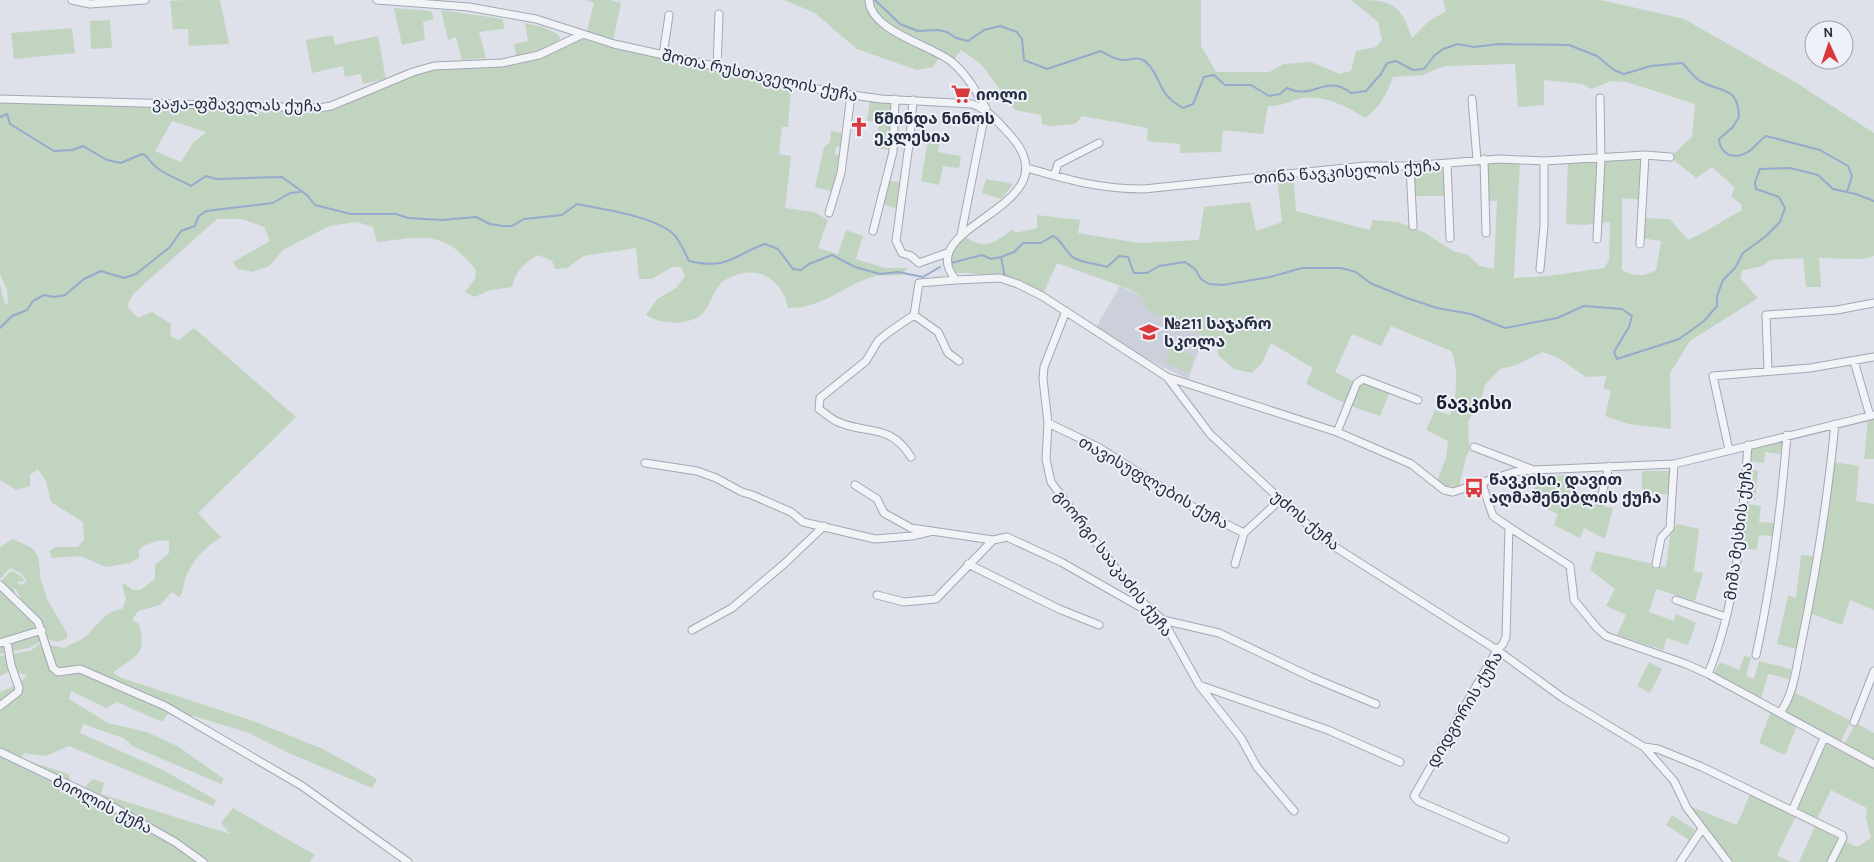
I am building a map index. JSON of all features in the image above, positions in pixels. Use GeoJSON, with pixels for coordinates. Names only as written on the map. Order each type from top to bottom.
{"type":"FeatureCollection","features":[{"type":"Feature","properties":{"kind":"street"},"geometry":{"type":"LineString","coordinates":[[72,0],[90,4],[145,0]]}},
{"type":"Feature","properties":{"kind":"street","name":"შოთა რუსთაველის ქუჩა"},"geometry":{"type":"LineString","coordinates":[[377,0],[469,7],[536,19],[581,35],[663,55],[851,95],[972,104],[986,108]]}},
{"type":"Feature","properties":{"kind":"street"},"geometry":{"type":"LineString","coordinates":[[869,0],[869,7],[879,21],[952,62],[971,82],[986,108],[1013,138],[1024,157],[1026,168],[1020,186],[1006,202],[961,235],[947,253],[919,263],[911,256],[902,253],[896,241],[913,100]]}},
{"type":"Feature","properties":{"kind":"street"},"geometry":{"type":"LineString","coordinates":[[717,67],[720,14]]}},
{"type":"Feature","properties":{"kind":"street"},"geometry":{"type":"LineString","coordinates":[[663,55],[669,15]]}},
{"type":"Feature","properties":{"kind":"street","name":"ვაჟა-ფშაველას ქუჩა"},"geometry":{"type":"LineString","coordinates":[[0,99],[319,108],[330,106],[413,72],[434,66],[502,63],[539,55],[581,35]]}},
{"type":"Feature","properties":{"kind":"street"},"geometry":{"type":"LineString","coordinates":[[829,213],[841,173],[851,95]]}},
{"type":"Feature","properties":{"kind":"street"},"geometry":{"type":"LineString","coordinates":[[1597,239],[1601,158],[1600,98]]}},
{"type":"Feature","properties":{"kind":"street"},"geometry":{"type":"LineString","coordinates":[[873,231],[893,152],[895,99]]}},
{"type":"Feature","properties":{"kind":"street"},"geometry":{"type":"LineString","coordinates":[[1472,99],[1481,160],[1486,234]]}},
{"type":"Feature","properties":{"kind":"street"},"geometry":{"type":"LineString","coordinates":[[961,235],[986,108]]}},
{"type":"Feature","properties":{"kind":"street"},"geometry":{"type":"LineString","coordinates":[[1054,176],[1058,164],[1099,143]]}},
{"type":"Feature","properties":{"kind":"street"},"geometry":{"type":"LineString","coordinates":[[1640,244],[1646,155]]}},
{"type":"Feature","properties":{"kind":"street","name":"თინა წავკისელის ქუჩა"},"geometry":{"type":"LineString","coordinates":[[1026,168],[1079,184],[1122,189],[1144,189],[1343,168],[1447,164],[1481,160],[1544,160],[1646,155],[1670,157]]}},
{"type":"Feature","properties":{"kind":"street"},"geometry":{"type":"LineString","coordinates":[[1540,269],[1544,226],[1544,160]]}},
{"type":"Feature","properties":{"kind":"street"},"geometry":{"type":"LineString","coordinates":[[1447,164],[1450,238]]}},
{"type":"Feature","properties":{"kind":"street"},"geometry":{"type":"LineString","coordinates":[[1410,166],[1413,226]]}},
{"type":"Feature","properties":{"kind":"street"},"geometry":{"type":"LineString","coordinates":[[947,253],[946,265],[956,280]]}},
{"type":"Feature","properties":{"kind":"street"},"geometry":{"type":"LineString","coordinates":[[910,457],[901,441],[869,429],[836,422],[819,409],[820,398],[866,361],[878,341],[914,315],[919,283],[1000,278],[1042,296],[1167,377],[1337,432],[1411,464],[1444,490],[1452,492],[1462,490],[1481,481],[1514,472],[1674,464],[1748,444],[1872,416],[1854,361]]}},
{"type":"Feature","properties":{"kind":"street"},"geometry":{"type":"LineString","coordinates":[[1768,370],[1766,316],[1837,310],[1874,303]]}},
{"type":"Feature","properties":{"kind":"street","name":"გიორგი სააკაძის ქუჩა"},"geometry":{"type":"LineString","coordinates":[[1066,311],[1044,367],[1042,379],[1048,423],[1046,459],[1051,482],[1136,596],[1162,620],[1199,685],[1241,738],[1257,767],[1294,811]]}},
{"type":"Feature","properties":{"kind":"street"},"geometry":{"type":"LineString","coordinates":[[914,315],[938,332],[948,353],[959,361]]}},
{"type":"Feature","properties":{"kind":"street"},"geometry":{"type":"LineString","coordinates":[[1729,450],[1713,376],[1810,368],[1874,357]]}},
{"type":"Feature","properties":{"kind":"street","name":"უძოს ქუჩა"},"geometry":{"type":"LineString","coordinates":[[1167,377],[1210,434],[1324,540],[1497,650],[1563,698],[1644,747]]}},
{"type":"Feature","properties":{"kind":"street"},"geometry":{"type":"LineString","coordinates":[[1337,432],[1357,383],[1363,379],[1418,400]]}},
{"type":"Feature","properties":{"kind":"street","name":"თავისუფლების ქუჩა"},"geometry":{"type":"LineString","coordinates":[[1048,423],[1098,447],[1198,510],[1244,533],[1280,500]]}},
{"type":"Feature","properties":{"kind":"street"},"geometry":{"type":"LineString","coordinates":[[1780,714],[1791,691],[1808,612],[1835,424]]}},
{"type":"Feature","properties":{"kind":"street"},"geometry":{"type":"LineString","coordinates":[[1756,655],[1770,589],[1781,507],[1787,435]]}},
{"type":"Feature","properties":{"kind":"street","name":"მიშა მესხის ქუჩა"},"geometry":{"type":"LineString","coordinates":[[1708,674],[1718,648],[1736,575],[1748,444]]}},
{"type":"Feature","properties":{"kind":"street"},"geometry":{"type":"LineString","coordinates":[[1474,447],[1534,470]]}},
{"type":"Feature","properties":{"kind":"street"},"geometry":{"type":"LineString","coordinates":[[645,463],[676,466],[716,478],[742,492],[791,512],[803,522],[875,540],[929,532]]}},
{"type":"Feature","properties":{"kind":"street"},"geometry":{"type":"LineString","coordinates":[[1656,564],[1661,538],[1670,528],[1674,464]]}},
{"type":"Feature","properties":{"kind":"street"},"geometry":{"type":"LineString","coordinates":[[1600,502],[1609,466]]}},
{"type":"Feature","properties":{"kind":"street"},"geometry":{"type":"LineString","coordinates":[[1481,481],[1493,516],[1570,566],[1574,600],[1578,608],[1606,636],[1686,664],[1708,674],[1874,764]]}},
{"type":"Feature","properties":{"kind":"street"},"geometry":{"type":"LineString","coordinates":[[855,485],[877,499],[884,513],[895,521],[911,528],[993,540],[1007,537],[1061,562],[1162,620],[1219,633],[1311,677],[1376,704]]}},
{"type":"Feature","properties":{"kind":"street"},"geometry":{"type":"LineString","coordinates":[[692,630],[732,608],[784,564],[824,526]]}},
{"type":"Feature","properties":{"kind":"street","name":"დიდგორის ქუჩა"},"geometry":{"type":"LineString","coordinates":[[1505,839],[1418,801],[1414,796],[1506,637],[1509,527]]}},
{"type":"Feature","properties":{"kind":"street"},"geometry":{"type":"LineString","coordinates":[[1235,564],[1244,533]]}},
{"type":"Feature","properties":{"kind":"street"},"geometry":{"type":"LineString","coordinates":[[877,596],[904,602],[936,599],[993,540]]}},
{"type":"Feature","properties":{"kind":"street"},"geometry":{"type":"LineString","coordinates":[[968,564],[1059,609],[1099,625]]}},
{"type":"Feature","properties":{"kind":"street"},"geometry":{"type":"LineString","coordinates":[[0,585],[38,622],[53,668],[58,672],[80,669],[165,706],[302,786],[408,862]]}},
{"type":"Feature","properties":{"kind":"street"},"geometry":{"type":"LineString","coordinates":[[1676,600],[1726,617]]}},
{"type":"Feature","properties":{"kind":"street"},"geometry":{"type":"LineString","coordinates":[[0,706],[18,692],[19,688],[4,642],[42,630]]}},
{"type":"Feature","properties":{"kind":"street"},"geometry":{"type":"LineString","coordinates":[[1854,722],[1874,671]]}},
{"type":"Feature","properties":{"kind":"street"},"geometry":{"type":"LineString","coordinates":[[1199,685],[1328,730],[1400,762]]}},
{"type":"Feature","properties":{"kind":"street"},"geometry":{"type":"LineString","coordinates":[[1792,811],[1824,738]]}},
{"type":"Feature","properties":{"kind":"street"},"geometry":{"type":"LineString","coordinates":[[1644,747],[1658,749],[1702,767],[1843,836],[1831,862]]}},
{"type":"Feature","properties":{"kind":"street"},"geometry":{"type":"LineString","coordinates":[[1644,747],[1674,781],[1687,808],[1728,862]]}},
{"type":"Feature","properties":{"kind":"street","name":"ბიოლის ქუჩა"},"geometry":{"type":"LineString","coordinates":[[0,752],[99,799],[175,842],[203,862]]}},
{"type":"Feature","properties":{"kind":"street"},"geometry":{"type":"LineString","coordinates":[[1680,862],[1702,829]]}},
{"type":"Feature","properties":{"kind":"shaded area","name":"№211 საჯარო სკოლა"},"geometry":{"type":"Polygon","coordinates":[[[1120,286],[1141,296],[1148,310],[1204,336],[1188,379],[1147,359],[1096,327],[1120,286]]]}},
{"type":"Feature","properties":{"kind":"green space"},"geometry":{"type":"Polygon","coordinates":[[[220,0],[229,44],[189,46],[188,29],[173,29],[170,1],[220,0]]]}},
{"type":"Feature","properties":{"kind":"green space"},"geometry":{"type":"Polygon","coordinates":[[[585,0],[610,0],[621,3],[613,41],[586,35],[594,3],[585,0]]]}},
{"type":"Feature","properties":{"kind":"green space"},"geometry":{"type":"Polygon","coordinates":[[[784,0],[869,0],[879,21],[941,54],[933,67],[917,70],[857,49],[815,13],[784,0]]]}},
{"type":"Feature","properties":{"kind":"green space"},"geometry":{"type":"Polygon","coordinates":[[[871,0],[1201,0],[1201,46],[1216,72],[1269,72],[1284,64],[1311,62],[1340,74],[1351,71],[1356,51],[1376,47],[1382,40],[1378,22],[1351,0],[1383,2],[1391,5],[1403,16],[1412,38],[1428,22],[1446,11],[1443,0],[1601,0],[1684,19],[1795,82],[1874,133],[1874,256],[1863,259],[1819,258],[1821,287],[1806,287],[1803,258],[1770,260],[1763,266],[1743,270],[1740,278],[1758,298],[1690,341],[1670,373],[1671,429],[1629,424],[1605,416],[1611,391],[1603,388],[1607,376],[1586,377],[1559,358],[1543,352],[1516,365],[1500,369],[1485,385],[1480,403],[1468,421],[1469,451],[1459,487],[1446,486],[1437,481],[1446,458],[1448,441],[1426,430],[1435,410],[1450,415],[1456,391],[1454,358],[1451,351],[1391,326],[1381,346],[1352,334],[1335,372],[1357,383],[1363,379],[1391,389],[1380,416],[1348,405],[1306,384],[1313,368],[1271,343],[1262,363],[1252,373],[1234,369],[1218,355],[1217,338],[1204,336],[1147,310],[1141,296],[1129,289],[1057,263],[1043,294],[999,278],[979,274],[953,273],[948,252],[964,236],[972,241],[984,244],[995,241],[1013,229],[1015,233],[1037,228],[1037,215],[1080,220],[1078,233],[1139,243],[1199,240],[1204,207],[1250,202],[1256,231],[1282,222],[1277,177],[1293,175],[1296,211],[1370,230],[1373,220],[1398,222],[1425,233],[1453,251],[1468,255],[1479,266],[1494,269],[1497,201],[1488,201],[1485,161],[1520,160],[1514,278],[1548,276],[1604,268],[1609,260],[1610,222],[1584,225],[1566,224],[1568,159],[1645,155],[1642,200],[1622,198],[1622,270],[1635,275],[1643,275],[1656,270],[1661,241],[1640,238],[1641,218],[1670,219],[1688,240],[1741,211],[1742,205],[1731,196],[1735,188],[1712,167],[1696,178],[1670,157],[1692,137],[1695,104],[1627,82],[1611,81],[1591,89],[1583,84],[1544,80],[1544,105],[1518,107],[1515,64],[1444,66],[1423,75],[1393,77],[1382,100],[1365,118],[1342,105],[1324,99],[1298,99],[1280,105],[1268,106],[1263,134],[1223,130],[1221,152],[1180,153],[1180,144],[1147,141],[1148,128],[1082,116],[1075,124],[1051,126],[1042,124],[1041,115],[1015,110],[981,64],[961,50],[953,61],[906,36],[883,19],[871,0]]]}},
{"type":"Feature","properties":{"kind":"green space"},"geometry":{"type":"Polygon","coordinates":[[[394,8],[431,11],[434,19],[423,22],[425,40],[402,45],[394,8]]]}},
{"type":"Feature","properties":{"kind":"green space"},"geometry":{"type":"Polygon","coordinates":[[[441,10],[503,19],[504,29],[479,32],[486,58],[462,60],[456,37],[448,40],[441,10]]]}},
{"type":"Feature","properties":{"kind":"green space"},"geometry":{"type":"Polygon","coordinates":[[[110,20],[112,48],[91,49],[90,21],[110,20]]]}},
{"type":"Feature","properties":{"kind":"green space"},"geometry":{"type":"Polygon","coordinates":[[[525,23],[543,27],[559,35],[558,42],[532,53],[516,56],[514,44],[528,41],[525,23]]]}},
{"type":"Feature","properties":{"kind":"green space"},"geometry":{"type":"Polygon","coordinates":[[[72,28],[75,53],[14,59],[11,33],[72,28]]]}},
{"type":"Feature","properties":{"kind":"green space"},"geometry":{"type":"Polygon","coordinates":[[[333,35],[335,45],[378,36],[386,79],[363,84],[361,74],[345,77],[343,66],[312,73],[306,40],[333,35]]]}},
{"type":"Feature","properties":{"kind":"green space"},"geometry":{"type":"Polygon","coordinates":[[[581,39],[791,88],[788,127],[782,127],[779,154],[791,156],[785,208],[814,212],[828,220],[818,248],[838,254],[846,230],[863,236],[856,259],[885,268],[908,268],[900,275],[872,277],[858,282],[811,305],[788,308],[780,288],[773,281],[756,273],[736,275],[721,283],[701,315],[688,321],[666,322],[646,315],[657,299],[676,288],[685,276],[681,267],[672,267],[652,279],[639,279],[636,248],[583,256],[567,268],[555,269],[552,261],[538,255],[521,268],[513,281],[512,287],[487,291],[475,297],[465,292],[475,279],[476,270],[464,257],[443,242],[432,239],[408,238],[377,242],[373,227],[357,222],[329,226],[283,250],[269,266],[252,272],[238,269],[233,262],[270,241],[264,227],[242,219],[217,219],[133,294],[127,306],[138,318],[152,312],[171,324],[170,336],[179,340],[194,328],[296,417],[198,513],[221,537],[204,550],[195,560],[188,572],[183,591],[179,597],[172,592],[160,605],[138,611],[132,620],[139,624],[142,643],[140,650],[133,659],[113,673],[122,678],[256,722],[323,749],[377,779],[372,788],[291,754],[249,733],[194,716],[169,712],[162,722],[117,702],[106,708],[71,691],[69,699],[108,723],[147,732],[179,747],[224,779],[221,784],[134,747],[123,738],[83,724],[80,733],[163,770],[216,800],[213,806],[69,746],[46,756],[24,753],[21,759],[69,774],[70,782],[84,788],[93,779],[104,783],[101,794],[230,834],[221,823],[233,808],[315,855],[310,862],[0,862],[0,692],[16,685],[27,676],[13,670],[0,676],[0,656],[30,651],[41,643],[64,648],[83,639],[106,616],[122,609],[126,600],[122,584],[133,590],[140,590],[155,579],[155,565],[169,553],[169,541],[157,541],[139,549],[139,558],[130,563],[106,567],[80,556],[52,558],[49,551],[55,547],[78,547],[84,540],[83,522],[51,502],[46,481],[38,469],[30,475],[30,486],[16,490],[0,480],[0,284],[5,305],[8,304],[7,290],[0,274],[0,101],[325,112],[413,74],[441,68],[495,66],[581,39]],[[172,121],[155,151],[181,162],[193,143],[206,132],[172,121]]]}},
{"type":"Feature","properties":{"kind":"green space"},"geometry":{"type":"Polygon","coordinates":[[[870,101],[893,103],[890,150],[876,148],[879,122],[867,121],[870,101]]]}},
{"type":"Feature","properties":{"kind":"green space"},"geometry":{"type":"Polygon","coordinates":[[[831,131],[843,133],[841,147],[836,147],[835,155],[839,155],[833,192],[815,187],[824,147],[830,142],[831,131]]]}},
{"type":"Feature","properties":{"kind":"green space"},"geometry":{"type":"Polygon","coordinates":[[[928,139],[940,141],[938,152],[961,156],[959,168],[943,166],[939,185],[921,181],[928,139]]]}},
{"type":"Feature","properties":{"kind":"green space"},"geometry":{"type":"Polygon","coordinates":[[[1445,166],[1447,196],[1412,196],[1411,168],[1445,166]]]}},
{"type":"Feature","properties":{"kind":"green space"},"geometry":{"type":"Polygon","coordinates":[[[986,179],[1013,184],[1001,199],[982,193],[986,179]]]}},
{"type":"Feature","properties":{"kind":"green space"},"geometry":{"type":"Polygon","coordinates":[[[889,181],[902,182],[897,209],[883,204],[889,181]]]}},
{"type":"Feature","properties":{"kind":"green space"},"geometry":{"type":"Polygon","coordinates":[[[1172,346],[1195,357],[1188,373],[1165,362],[1172,346]]]}},
{"type":"Feature","properties":{"kind":"green space"},"geometry":{"type":"Polygon","coordinates":[[[1874,417],[1874,459],[1864,459],[1868,419],[1874,417]]]}},
{"type":"Feature","properties":{"kind":"green space"},"geometry":{"type":"Polygon","coordinates":[[[1782,441],[1781,454],[1765,452],[1764,463],[1752,462],[1752,470],[1758,471],[1755,500],[1747,499],[1752,448],[1782,441]]]}},
{"type":"Feature","properties":{"kind":"green space"},"geometry":{"type":"Polygon","coordinates":[[[1833,462],[1859,466],[1856,501],[1874,504],[1874,610],[1850,600],[1842,625],[1810,613],[1833,462]]]}},
{"type":"Feature","properties":{"kind":"green space"},"geometry":{"type":"Polygon","coordinates":[[[1642,471],[1669,471],[1669,494],[1642,494],[1642,471]]]}},
{"type":"Feature","properties":{"kind":"green space"},"geometry":{"type":"Polygon","coordinates":[[[1573,475],[1569,498],[1613,508],[1605,539],[1584,528],[1580,538],[1554,525],[1558,514],[1529,501],[1535,486],[1530,483],[1534,476],[1573,475]]]}},
{"type":"Feature","properties":{"kind":"green space"},"geometry":{"type":"Polygon","coordinates":[[[1747,504],[1761,506],[1759,522],[1774,523],[1773,536],[1759,535],[1757,550],[1742,548],[1747,504]]]}},
{"type":"Feature","properties":{"kind":"green space"},"geometry":{"type":"Polygon","coordinates":[[[1677,524],[1699,529],[1694,571],[1703,573],[1695,601],[1656,589],[1649,612],[1674,621],[1676,614],[1696,623],[1688,645],[1667,638],[1663,650],[1617,635],[1626,615],[1606,606],[1615,589],[1590,570],[1596,551],[1666,567],[1670,536],[1677,524]]]}},
{"type":"Feature","properties":{"kind":"green space"},"geometry":{"type":"Polygon","coordinates":[[[13,539],[32,548],[38,556],[41,581],[48,601],[67,633],[67,638],[55,641],[43,636],[15,588],[14,592],[43,640],[29,648],[0,654],[0,582],[11,571],[25,580],[18,581],[17,583],[22,585],[27,581],[21,573],[10,568],[0,579],[0,547],[13,539]]]}},
{"type":"Feature","properties":{"kind":"green space"},"geometry":{"type":"Polygon","coordinates":[[[1801,555],[1814,556],[1796,649],[1777,644],[1788,596],[1796,597],[1801,555]]]}},
{"type":"Feature","properties":{"kind":"green space"},"geometry":{"type":"Polygon","coordinates":[[[1744,656],[1751,657],[1746,676],[1754,679],[1759,661],[1791,669],[1789,679],[1768,674],[1761,699],[1714,673],[1720,662],[1739,670],[1744,656]]]}},
{"type":"Feature","properties":{"kind":"green space"},"geometry":{"type":"Polygon","coordinates":[[[1649,662],[1662,669],[1650,693],[1637,686],[1649,662]]]}},
{"type":"Feature","properties":{"kind":"green space"},"geometry":{"type":"Polygon","coordinates":[[[1792,691],[1851,721],[1840,743],[1783,712],[1789,705],[1792,691]]]}},
{"type":"Feature","properties":{"kind":"green space"},"geometry":{"type":"Polygon","coordinates":[[[1771,711],[1797,725],[1785,755],[1759,743],[1771,711]]]}},
{"type":"Feature","properties":{"kind":"green space"},"geometry":{"type":"Polygon","coordinates":[[[1856,723],[1874,733],[1874,762],[1844,745],[1856,723]]]}},
{"type":"Feature","properties":{"kind":"green space"},"geometry":{"type":"Polygon","coordinates":[[[1825,741],[1874,766],[1874,862],[1799,862],[1815,826],[1857,847],[1871,838],[1866,818],[1867,808],[1831,790],[1816,821],[1794,810],[1825,741]]]}},
{"type":"Feature","properties":{"kind":"green space"},"geometry":{"type":"Polygon","coordinates":[[[1750,794],[1796,816],[1777,855],[1791,862],[1730,862],[1689,806],[1737,825],[1750,794]]]}},
{"type":"Feature","properties":{"kind":"green space"},"geometry":{"type":"Polygon","coordinates":[[[1672,815],[1695,830],[1689,840],[1666,825],[1672,815]]]}},
{"type":"Feature","properties":{"kind":"waterway"},"geometry":{"type":"LineString","coordinates":[[875,0],[900,24],[918,31],[938,30],[968,41],[984,30],[1000,26],[1017,32],[1022,39],[1024,60],[1047,69],[1101,51],[1120,60],[1143,60],[1156,75],[1162,89],[1173,102],[1183,108],[1193,104],[1204,77],[1214,75],[1225,85],[1251,85],[1269,96],[1280,94],[1287,88],[1305,91],[1326,86],[1342,88],[1351,93],[1366,91],[1381,74],[1387,63],[1396,61],[1413,70],[1424,69],[1434,56],[1443,49],[1458,44],[1474,47],[1499,44],[1569,45],[1597,56],[1614,70],[1624,74],[1651,66],[1682,63],[1699,80],[1728,92],[1736,100],[1739,117],[1733,127],[1719,139],[1725,152],[1738,156],[1748,152],[1766,136],[1820,150],[1848,166],[1852,176],[1847,192]]}},
{"type":"Feature","properties":{"kind":"waterway"},"geometry":{"type":"LineString","coordinates":[[0,117],[7,114],[10,124],[54,151],[72,150],[83,146],[107,160],[121,163],[142,154],[146,155],[156,168],[191,186],[206,176],[216,179],[282,177],[307,195],[315,205],[351,214],[396,214],[408,218],[442,220],[476,217],[490,224],[512,226],[524,219],[562,215],[577,204],[615,211],[658,224],[676,237],[689,261],[713,264],[722,263],[765,244],[778,249],[793,269],[801,270],[809,264],[832,255],[855,267],[880,274],[898,272],[923,277],[940,267]]}},
{"type":"Feature","properties":{"kind":"waterway"},"geometry":{"type":"LineString","coordinates":[[951,263],[982,255],[991,259],[1001,257],[1014,252],[1023,243],[1041,243],[1053,236],[1072,257],[1080,260],[1107,267],[1119,256],[1128,257],[1134,273],[1147,273],[1159,266],[1185,262],[1195,269],[1201,279],[1209,284],[1223,285],[1270,277],[1302,268],[1341,268],[1356,272],[1370,283],[1407,298],[1437,308],[1471,314],[1505,328],[1557,318],[1584,306],[1622,309],[1632,316],[1629,327],[1614,352],[1617,359],[1679,339],[1704,321],[1717,306],[1717,296],[1723,280],[1735,268],[1743,253],[1766,236],[1780,222],[1785,208],[1779,197],[1756,189],[1755,182],[1760,169],[1790,168],[1818,175],[1833,189],[1856,194],[1874,201]]}},
{"type":"Feature","properties":{"kind":"waterway"},"geometry":{"type":"LineString","coordinates":[[0,328],[12,316],[27,310],[33,301],[44,295],[54,297],[65,295],[84,279],[101,271],[124,278],[136,274],[170,247],[181,231],[195,226],[198,217],[206,211],[273,203],[290,193],[300,192]]}},
{"type":"Feature","properties":{"kind":"waterway"},"geometry":{"type":"LineString","coordinates":[[1001,257],[1005,277]]}},
{"type":"Feature","properties":{"kind":"place","name":"იოლი"},"geometry":{"type":"Point","coordinates":[961,94]}},
{"type":"Feature","properties":{"kind":"place","name":"წმინდა ნინოს ეკლესია"},"geometry":{"type":"Point","coordinates":[859,127]}},
{"type":"Feature","properties":{"kind":"place","name":"№211 საჯარო სკოლა"},"geometry":{"type":"Point","coordinates":[1149,332]}},
{"type":"Feature","properties":{"kind":"place","name":"წავკისი, დავით აღმაშენებლის ქუჩა"},"geometry":{"type":"Point","coordinates":[1474,488]}},
{"type":"Feature","properties":{"kind":"district","name":"წავკისი"},"geometry":{"type":"Point","coordinates":[1474,403]}}]}
